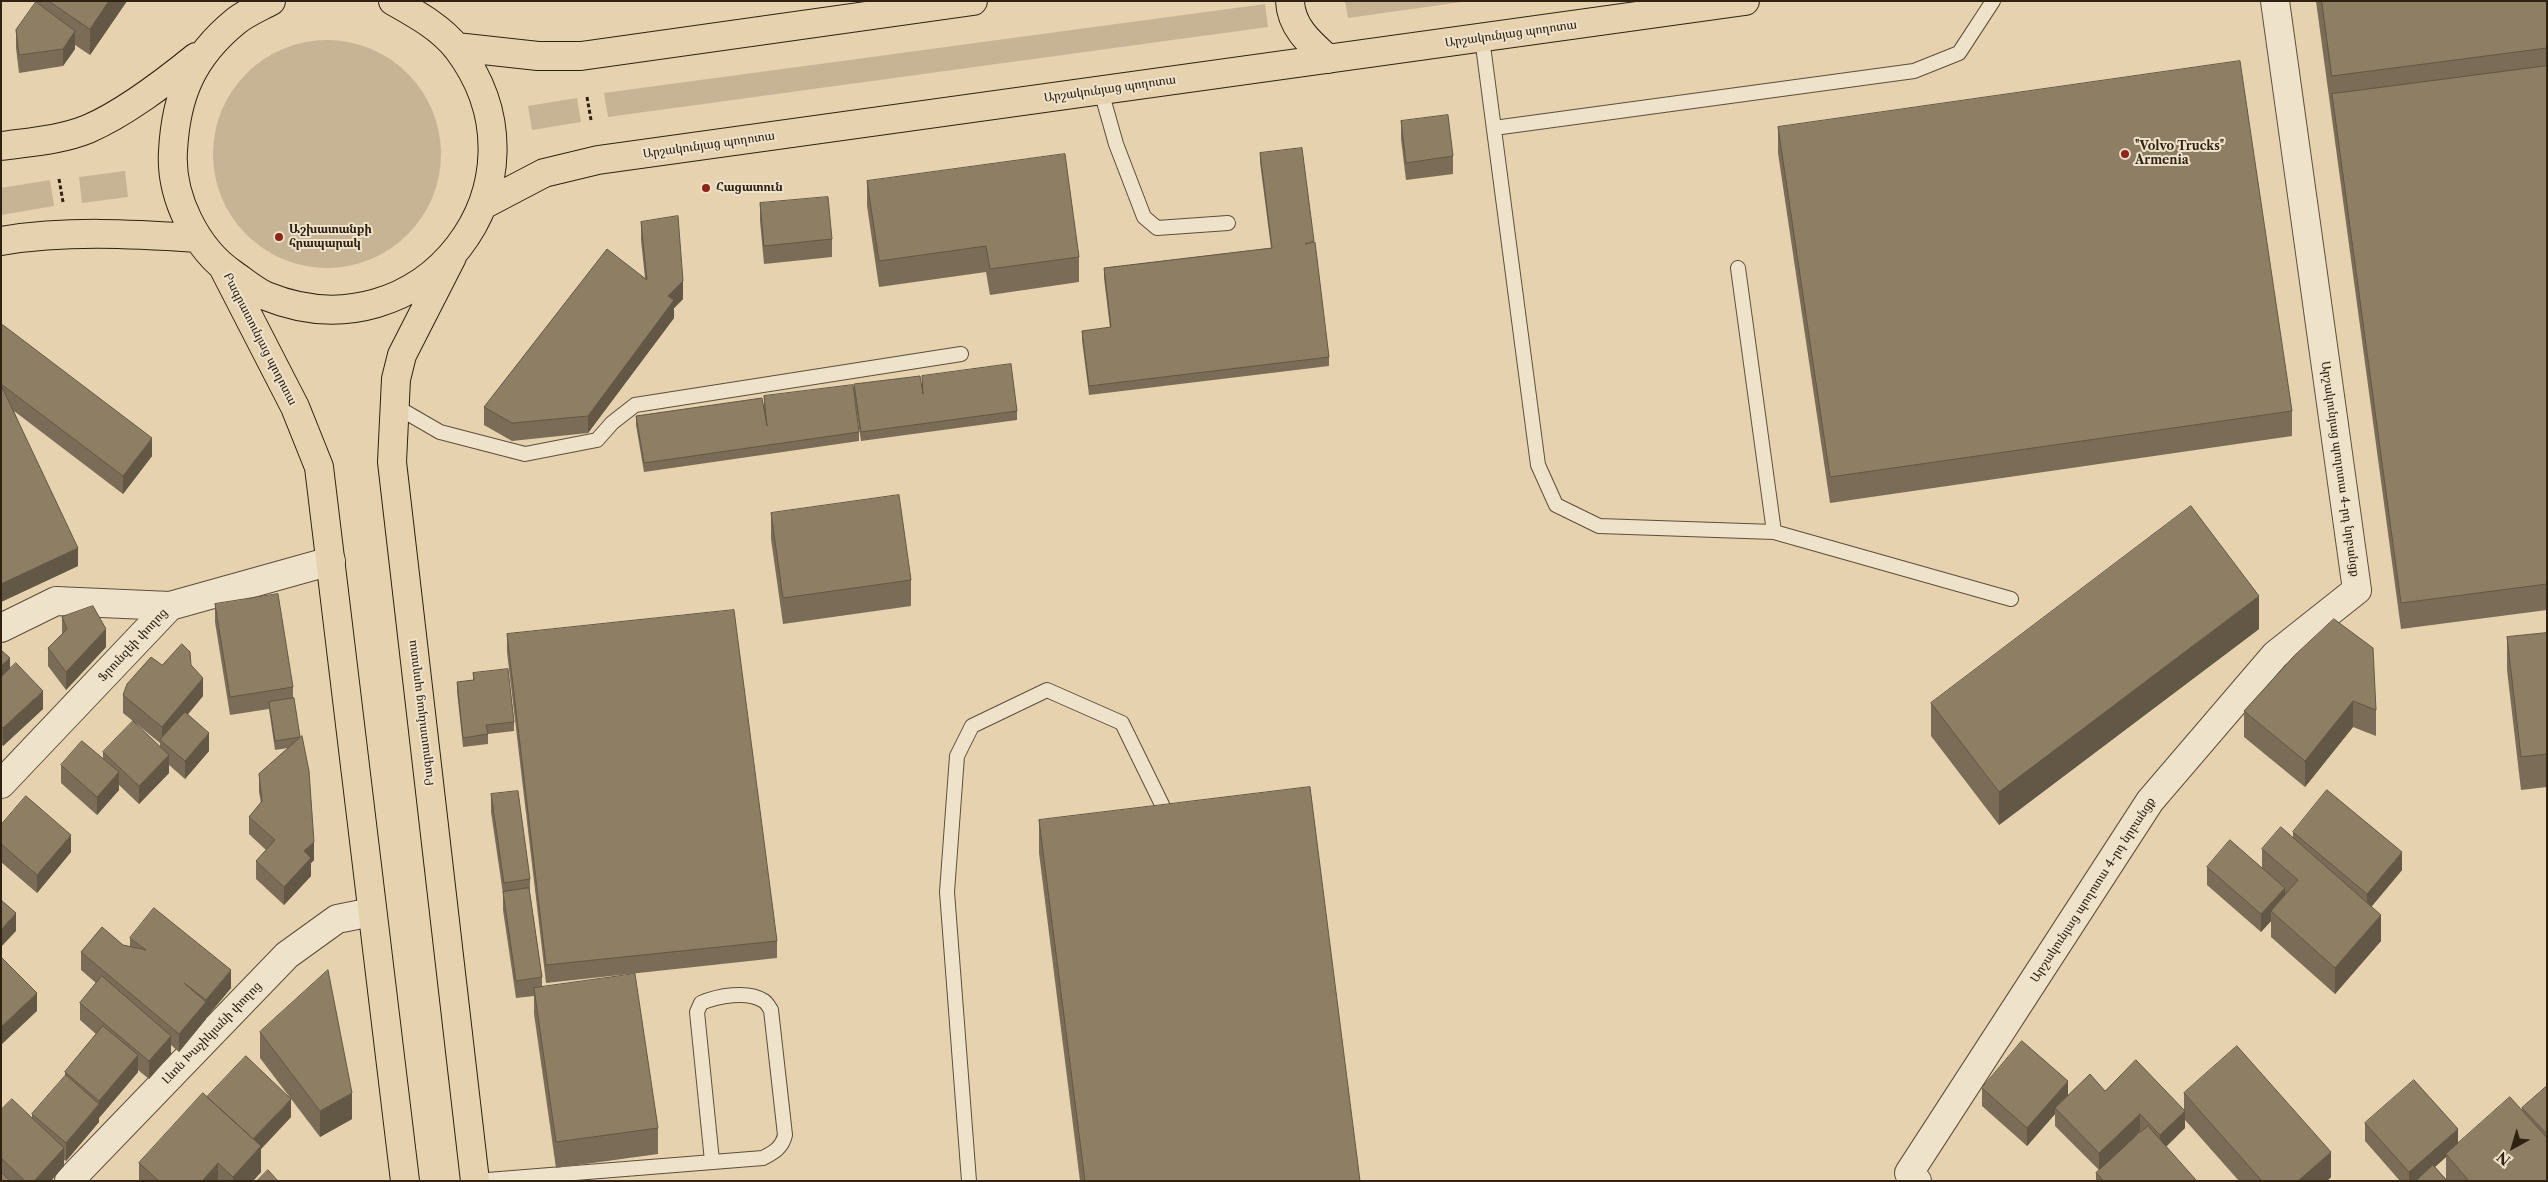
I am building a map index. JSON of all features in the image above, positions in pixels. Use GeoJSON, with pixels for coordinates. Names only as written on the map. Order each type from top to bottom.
{"type":"FeatureCollection","features":[{"type":"Feature","properties":{"kind":"main road"},"geometry":{"type":"LineString","coordinates":[[271,1],[240,10],[209,47],[187,82],[174,128],[172,161],[180,201],[198,238],[223,267],[265,296],[314,309],[365,307],[413,289],[452,257],[470,233],[483,205],[493,165],[491,123],[478,83],[456,47],[427,20],[393,1]]}},
{"type":"Feature","properties":{"kind":"main road"},"geometry":{"type":"LineString","coordinates":[[456,47],[538,56],[581,56],[872,8],[972,1]]}},
{"type":"Feature","properties":{"kind":"main road"},"geometry":{"type":"LineString","coordinates":[[1290,1],[1290,10],[1296,26],[1305,38],[1328,59]]}},
{"type":"Feature","properties":{"kind":"main road","name":"Արշակունյաց պողոտա"},"geometry":{"type":"LineString","coordinates":[[483,205],[544,173],[598,160],[1745,1]]}},
{"type":"Feature","properties":{"kind":"main road"},"geometry":{"type":"LineString","coordinates":[[1,146],[54,138],[88,129],[154,92],[209,47]]}},
{"type":"Feature","properties":{"kind":"main road"},"geometry":{"type":"LineString","coordinates":[[1,241],[66,234],[119,234],[198,238]]}},
{"type":"Feature","properties":{"kind":"main road","name":"Բագրատունյաց պողոտա"},"geometry":{"type":"LineString","coordinates":[[452,257],[407,342],[396,380],[392,462],[475,1181]]}},
{"type":"Feature","properties":{"kind":"main road","name":"Բագրատունյաց պողոտա"},"geometry":{"type":"LineString","coordinates":[[223,267],[295,407],[319,467],[405,1181]]}},
{"type":"Feature","properties":{"kind":"street","name":"Արշակունյաց պողոտա 4-րդ նրբանցք"},"geometry":{"type":"LineString","coordinates":[[1908,1178],[2150,801],[2275,655],[2357,590],[2275,1]]}},
{"type":"Feature","properties":{"kind":"street","name":"Ֆրունզեի փողոց"},"geometry":{"type":"LineString","coordinates":[[1,784],[170,606],[331,561]]}},
{"type":"Feature","properties":{"kind":"street"},"geometry":{"type":"LineString","coordinates":[[1,628],[56,601],[170,606]]}},
{"type":"Feature","properties":{"kind":"street","name":"Լևոն Խաչիկյանի փողոց"},"geometry":{"type":"LineString","coordinates":[[69,1181],[287,955],[337,919],[372,912]]}},
{"type":"Feature","properties":{"kind":"lane"},"geometry":{"type":"LineString","coordinates":[[1494,128],[1914,71],[1959,53],[1993,1]]}},
{"type":"Feature","properties":{"kind":"lane"},"geometry":{"type":"LineString","coordinates":[[1482,38],[1538,466],[1556,505],[1599,526],[1774,532],[2011,600]]}},
{"type":"Feature","properties":{"kind":"lane"},"geometry":{"type":"LineString","coordinates":[[1101,91],[1116,144],[1144,217],[1157,228],[1228,223]]}},
{"type":"Feature","properties":{"kind":"lane"},"geometry":{"type":"LineString","coordinates":[[1738,268],[1774,532]]}},
{"type":"Feature","properties":{"kind":"lane"},"geometry":{"type":"LineString","coordinates":[[395,406],[440,432],[524,454],[597,440],[612,423],[635,405],[961,354]]}},
{"type":"Feature","properties":{"kind":"lane"},"geometry":{"type":"LineString","coordinates":[[969,1181],[947,892],[957,756],[972,726],[1048,690],[1122,723],[1178,836]]}},
{"type":"Feature","properties":{"kind":"lane"},"geometry":{"type":"LineString","coordinates":[[475,1181],[762,1158],[773,1153],[783,1143],[785,1135],[771,1010],[764,1001],[754,997],[740,996],[710,1000],[701,1003],[697,1012],[712,1161]]}},
{"type":"Feature","properties":{"kind":"path"},"geometry":{"type":"LineString","coordinates":[[587,97],[591,120]]}},
{"type":"Feature","properties":{"kind":"path"},"geometry":{"type":"LineString","coordinates":[[59,179],[63,205]]}},
{"type":"Feature","properties":{"kind":"shaded area"},"geometry":{"type":"Polygon","coordinates":[[[1345,1],[1469,1],[1348,18],[1345,1]]]}},
{"type":"Feature","properties":{"kind":"shaded area"},"geometry":{"type":"Polygon","coordinates":[[[1265,4],[1268,27],[608,117],[604,93],[1265,4]]]}},
{"type":"Feature","properties":{"kind":"shaded area"},"geometry":{"type":"Polygon","coordinates":[[[327,40],[349,42],[371,49],[390,59],[415,82],[427,100],[436,121],[441,154],[439,176],[432,198],[422,217],[399,242],[381,254],[360,263],[327,268],[305,266],[283,259],[264,249],[239,226],[227,208],[218,187],[213,154],[215,132],[222,110],[232,91],[255,66],[273,54],[294,45],[327,40]]]}},
{"type":"Feature","properties":{"kind":"shaded area"},"geometry":{"type":"Polygon","coordinates":[[[577,98],[581,122],[532,130],[528,106],[577,98]]]}},
{"type":"Feature","properties":{"kind":"shaded area"},"geometry":{"type":"Polygon","coordinates":[[[125,171],[128,197],[82,203],[79,177],[125,171]]]}},
{"type":"Feature","properties":{"kind":"shaded area"},"geometry":{"type":"Polygon","coordinates":[[[50,180],[54,206],[1,215],[1,188],[50,180]]]}},
{"type":"Feature","properties":{"kind":"building"},"geometry":{"type":"Polygon","coordinates":[[[49,1],[109,1],[90,29],[49,1]]]}},
{"type":"Feature","properties":{"kind":"building"},"geometry":{"type":"Polygon","coordinates":[[[2322,1],[2547,1],[2547,48],[2332,76],[2322,1]]]}},
{"type":"Feature","properties":{"kind":"building"},"geometry":{"type":"Polygon","coordinates":[[[36,2],[75,31],[63,49],[19,55],[16,30],[36,2]]]}},
{"type":"Feature","properties":{"kind":"building"},"geometry":{"type":"Polygon","coordinates":[[[2240,61],[2292,411],[1830,477],[1778,127],[2240,61]]]}},
{"type":"Feature","properties":{"kind":"building"},"geometry":{"type":"Polygon","coordinates":[[[2547,66],[2547,584],[2401,603],[2332,94],[2547,66]]]}},
{"type":"Feature","properties":{"kind":"building"},"geometry":{"type":"Polygon","coordinates":[[[1448,115],[1453,156],[1406,163],[1401,121],[1448,115]]]}},
{"type":"Feature","properties":{"kind":"building"},"geometry":{"type":"Polygon","coordinates":[[[1302,148],[1314,241],[1305,244],[1315,242],[1329,357],[1089,386],[1082,331],[1111,327],[1104,268],[1272,248],[1260,153],[1302,148]]]}},
{"type":"Feature","properties":{"kind":"building"},"geometry":{"type":"Polygon","coordinates":[[[1065,154],[1079,257],[990,269],[986,246],[879,261],[867,181],[1065,154]]]}},
{"type":"Feature","properties":{"kind":"building"},"geometry":{"type":"Polygon","coordinates":[[[828,197],[832,239],[764,246],[760,203],[828,197]]]}},
{"type":"Feature","properties":{"kind":"building"},"geometry":{"type":"Polygon","coordinates":[[[678,216],[683,281],[668,296],[674,300],[588,416],[512,423],[484,407],[607,249],[647,280],[641,222],[678,216]]]}},
{"type":"Feature","properties":{"kind":"building"},"geometry":{"type":"Polygon","coordinates":[[[3,325],[152,438],[123,476],[1,384],[1,328],[3,325]]]}},
{"type":"Feature","properties":{"kind":"building"},"geometry":{"type":"Polygon","coordinates":[[[1011,364],[1017,411],[861,432],[854,384],[920,376],[923,394],[922,376],[1011,364]]]}},
{"type":"Feature","properties":{"kind":"building"},"geometry":{"type":"Polygon","coordinates":[[[1,385],[78,548],[1,584],[1,385]]]}},
{"type":"Feature","properties":{"kind":"building"},"geometry":{"type":"Polygon","coordinates":[[[853,385],[859,432],[644,463],[636,416],[762,398],[767,426],[764,396],[853,385]]]}},
{"type":"Feature","properties":{"kind":"building"},"geometry":{"type":"Polygon","coordinates":[[[899,495],[911,580],[783,598],[771,513],[899,495]]]}},
{"type":"Feature","properties":{"kind":"building"},"geometry":{"type":"Polygon","coordinates":[[[2191,506],[2259,596],[1999,792],[1931,703],[2191,506]]]}},
{"type":"Feature","properties":{"kind":"building"},"geometry":{"type":"Polygon","coordinates":[[[278,594],[293,687],[230,697],[215,604],[278,594]]]}},
{"type":"Feature","properties":{"kind":"building"},"geometry":{"type":"Polygon","coordinates":[[[93,606],[106,629],[66,672],[48,648],[67,629],[62,617],[93,606]]]}},
{"type":"Feature","properties":{"kind":"building"},"geometry":{"type":"Polygon","coordinates":[[[734,610],[777,941],[546,965],[507,634],[734,610]]]}},
{"type":"Feature","properties":{"kind":"building"},"geometry":{"type":"Polygon","coordinates":[[[2334,619],[2373,648],[2376,710],[2353,701],[2305,761],[2244,711],[2294,656],[2334,619]]]}},
{"type":"Feature","properties":{"kind":"building"},"geometry":{"type":"Polygon","coordinates":[[[2547,633],[2547,754],[2521,757],[2507,637],[2547,633]]]}},
{"type":"Feature","properties":{"kind":"building"},"geometry":{"type":"Polygon","coordinates":[[[182,644],[190,652],[191,665],[203,678],[162,727],[123,695],[127,684],[151,657],[162,665],[182,644]]]}},
{"type":"Feature","properties":{"kind":"building"},"geometry":{"type":"Polygon","coordinates":[[[1,650],[10,658],[1,666],[1,650]]]}},
{"type":"Feature","properties":{"kind":"building"},"geometry":{"type":"Polygon","coordinates":[[[16,663],[43,691],[3,728],[1,726],[1,677],[16,663]]]}},
{"type":"Feature","properties":{"kind":"building"},"geometry":{"type":"Polygon","coordinates":[[[508,669],[514,722],[486,725],[488,734],[463,738],[457,682],[474,680],[473,673],[508,669]]]}},
{"type":"Feature","properties":{"kind":"building"},"geometry":{"type":"Polygon","coordinates":[[[294,698],[300,737],[275,741],[269,702],[294,698]]]}},
{"type":"Feature","properties":{"kind":"building"},"geometry":{"type":"Polygon","coordinates":[[[185,712],[209,733],[185,761],[160,740],[185,712]]]}},
{"type":"Feature","properties":{"kind":"building"},"geometry":{"type":"Polygon","coordinates":[[[133,721],[169,755],[139,786],[103,752],[133,721]]]}},
{"type":"Feature","properties":{"kind":"building"},"geometry":{"type":"Polygon","coordinates":[[[302,736],[309,771],[314,842],[304,851],[311,858],[284,887],[256,861],[275,840],[249,817],[262,801],[259,774],[302,736]]]}},
{"type":"Feature","properties":{"kind":"building"},"geometry":{"type":"Polygon","coordinates":[[[82,741],[119,772],[97,797],[61,765],[82,741]]]}},
{"type":"Feature","properties":{"kind":"building"},"geometry":{"type":"Polygon","coordinates":[[[1310,787],[1360,1181],[1085,1181],[1039,820],[1310,787]]]}},
{"type":"Feature","properties":{"kind":"building"},"geometry":{"type":"Polygon","coordinates":[[[2327,790],[2402,852],[2367,894],[2293,832],[2327,790]]]}},
{"type":"Feature","properties":{"kind":"building"},"geometry":{"type":"Polygon","coordinates":[[[518,791],[530,879],[504,883],[491,794],[518,791]]]}},
{"type":"Feature","properties":{"kind":"building"},"geometry":{"type":"Polygon","coordinates":[[[26,796],[71,835],[37,875],[1,844],[1,825],[26,796]]]}},
{"type":"Feature","properties":{"kind":"building"},"geometry":{"type":"Polygon","coordinates":[[[2281,827],[2381,915],[2335,968],[2271,911],[2298,880],[2262,849],[2281,827]]]}},
{"type":"Feature","properties":{"kind":"building"},"geometry":{"type":"Polygon","coordinates":[[[2230,840],[2285,888],[2261,914],[2207,867],[2230,840]]]}},
{"type":"Feature","properties":{"kind":"building"},"geometry":{"type":"Polygon","coordinates":[[[529,888],[542,977],[516,981],[503,892],[529,888]]]}},
{"type":"Feature","properties":{"kind":"building"},"geometry":{"type":"Polygon","coordinates":[[[1,900],[16,913],[1,930],[1,900]]]}},
{"type":"Feature","properties":{"kind":"building"},"geometry":{"type":"Polygon","coordinates":[[[154,908],[231,970],[206,1000],[184,983],[206,1002],[179,1034],[81,952],[102,927],[123,945],[146,950],[130,938],[154,908]]]}},
{"type":"Feature","properties":{"kind":"building"},"geometry":{"type":"Polygon","coordinates":[[[1,959],[37,993],[1,1027],[1,959]]]}},
{"type":"Feature","properties":{"kind":"building"},"geometry":{"type":"Polygon","coordinates":[[[328,970],[352,1093],[320,1111],[260,1032],[328,970]]]}},
{"type":"Feature","properties":{"kind":"building"},"geometry":{"type":"Polygon","coordinates":[[[635,974],[658,1128],[556,1142],[534,988],[635,974]]]}},
{"type":"Feature","properties":{"kind":"building"},"geometry":{"type":"Polygon","coordinates":[[[102,976],[171,1036],[149,1061],[80,1003],[102,976]]]}},
{"type":"Feature","properties":{"kind":"building"},"geometry":{"type":"Polygon","coordinates":[[[103,1026],[138,1055],[99,1101],[65,1072],[103,1026]]]}},
{"type":"Feature","properties":{"kind":"building"},"geometry":{"type":"Polygon","coordinates":[[[2022,1041],[2068,1081],[2027,1128],[1982,1088],[2022,1041]]]}},
{"type":"Feature","properties":{"kind":"building"},"geometry":{"type":"Polygon","coordinates":[[[2237,1046],[2331,1152],[2298,1181],[2262,1181],[2184,1093],[2237,1046]]]}},
{"type":"Feature","properties":{"kind":"building"},"geometry":{"type":"Polygon","coordinates":[[[246,1056],[291,1099],[253,1139],[207,1097],[246,1056]]]}},
{"type":"Feature","properties":{"kind":"building"},"geometry":{"type":"Polygon","coordinates":[[[2136,1060],[2185,1111],[2160,1135],[2140,1114],[2099,1153],[2055,1108],[2090,1074],[2105,1091],[2136,1060]]]}},
{"type":"Feature","properties":{"kind":"building"},"geometry":{"type":"Polygon","coordinates":[[[66,1075],[99,1104],[66,1143],[32,1114],[66,1075]]]}},
{"type":"Feature","properties":{"kind":"building"},"geometry":{"type":"Polygon","coordinates":[[[2414,1080],[2458,1129],[2409,1172],[2365,1123],[2414,1080]]]}},
{"type":"Feature","properties":{"kind":"building"},"geometry":{"type":"Polygon","coordinates":[[[2547,1086],[2547,1134],[2522,1108],[2547,1086]]]}},
{"type":"Feature","properties":{"kind":"building"},"geometry":{"type":"Polygon","coordinates":[[[203,1093],[261,1146],[233,1177],[218,1163],[202,1181],[159,1181],[139,1163],[203,1093]]]}},
{"type":"Feature","properties":{"kind":"building"},"geometry":{"type":"Polygon","coordinates":[[[2510,1097],[2547,1138],[2547,1181],[2469,1181],[2446,1154],[2510,1097]]]}},
{"type":"Feature","properties":{"kind":"building"},"geometry":{"type":"Polygon","coordinates":[[[12,1099],[64,1148],[34,1181],[25,1181],[1,1158],[1,1110],[12,1099]]]}},
{"type":"Feature","properties":{"kind":"building"},"geometry":{"type":"Polygon","coordinates":[[[2148,1126],[2195,1181],[2104,1181],[2096,1173],[2148,1126]]]}},
{"type":"Feature","properties":{"kind":"building"},"geometry":{"type":"Polygon","coordinates":[[[2433,1165],[2447,1181],[2416,1181],[2433,1165]]]}},
{"type":"Feature","properties":{"kind":"building"},"geometry":{"type":"Polygon","coordinates":[[[268,1170],[278,1181],[257,1181],[268,1170]]]}},
{"type":"Feature","properties":{"kind":"building"},"geometry":{"type":"Polygon","coordinates":[[[1,1172],[10,1181],[1,1181],[1,1172]]]}},
{"type":"Feature","properties":{"kind":"place","name":"\"Volvo Trucks\" Armenia"},"geometry":{"type":"Point","coordinates":[2125,154]}},
{"type":"Feature","properties":{"kind":"place","name":"Հացատուն"},"geometry":{"type":"Point","coordinates":[706,188]}},
{"type":"Feature","properties":{"kind":"place","name":"Աշխատանքի հրապարակ"},"geometry":{"type":"Point","coordinates":[279,237]}}]}
